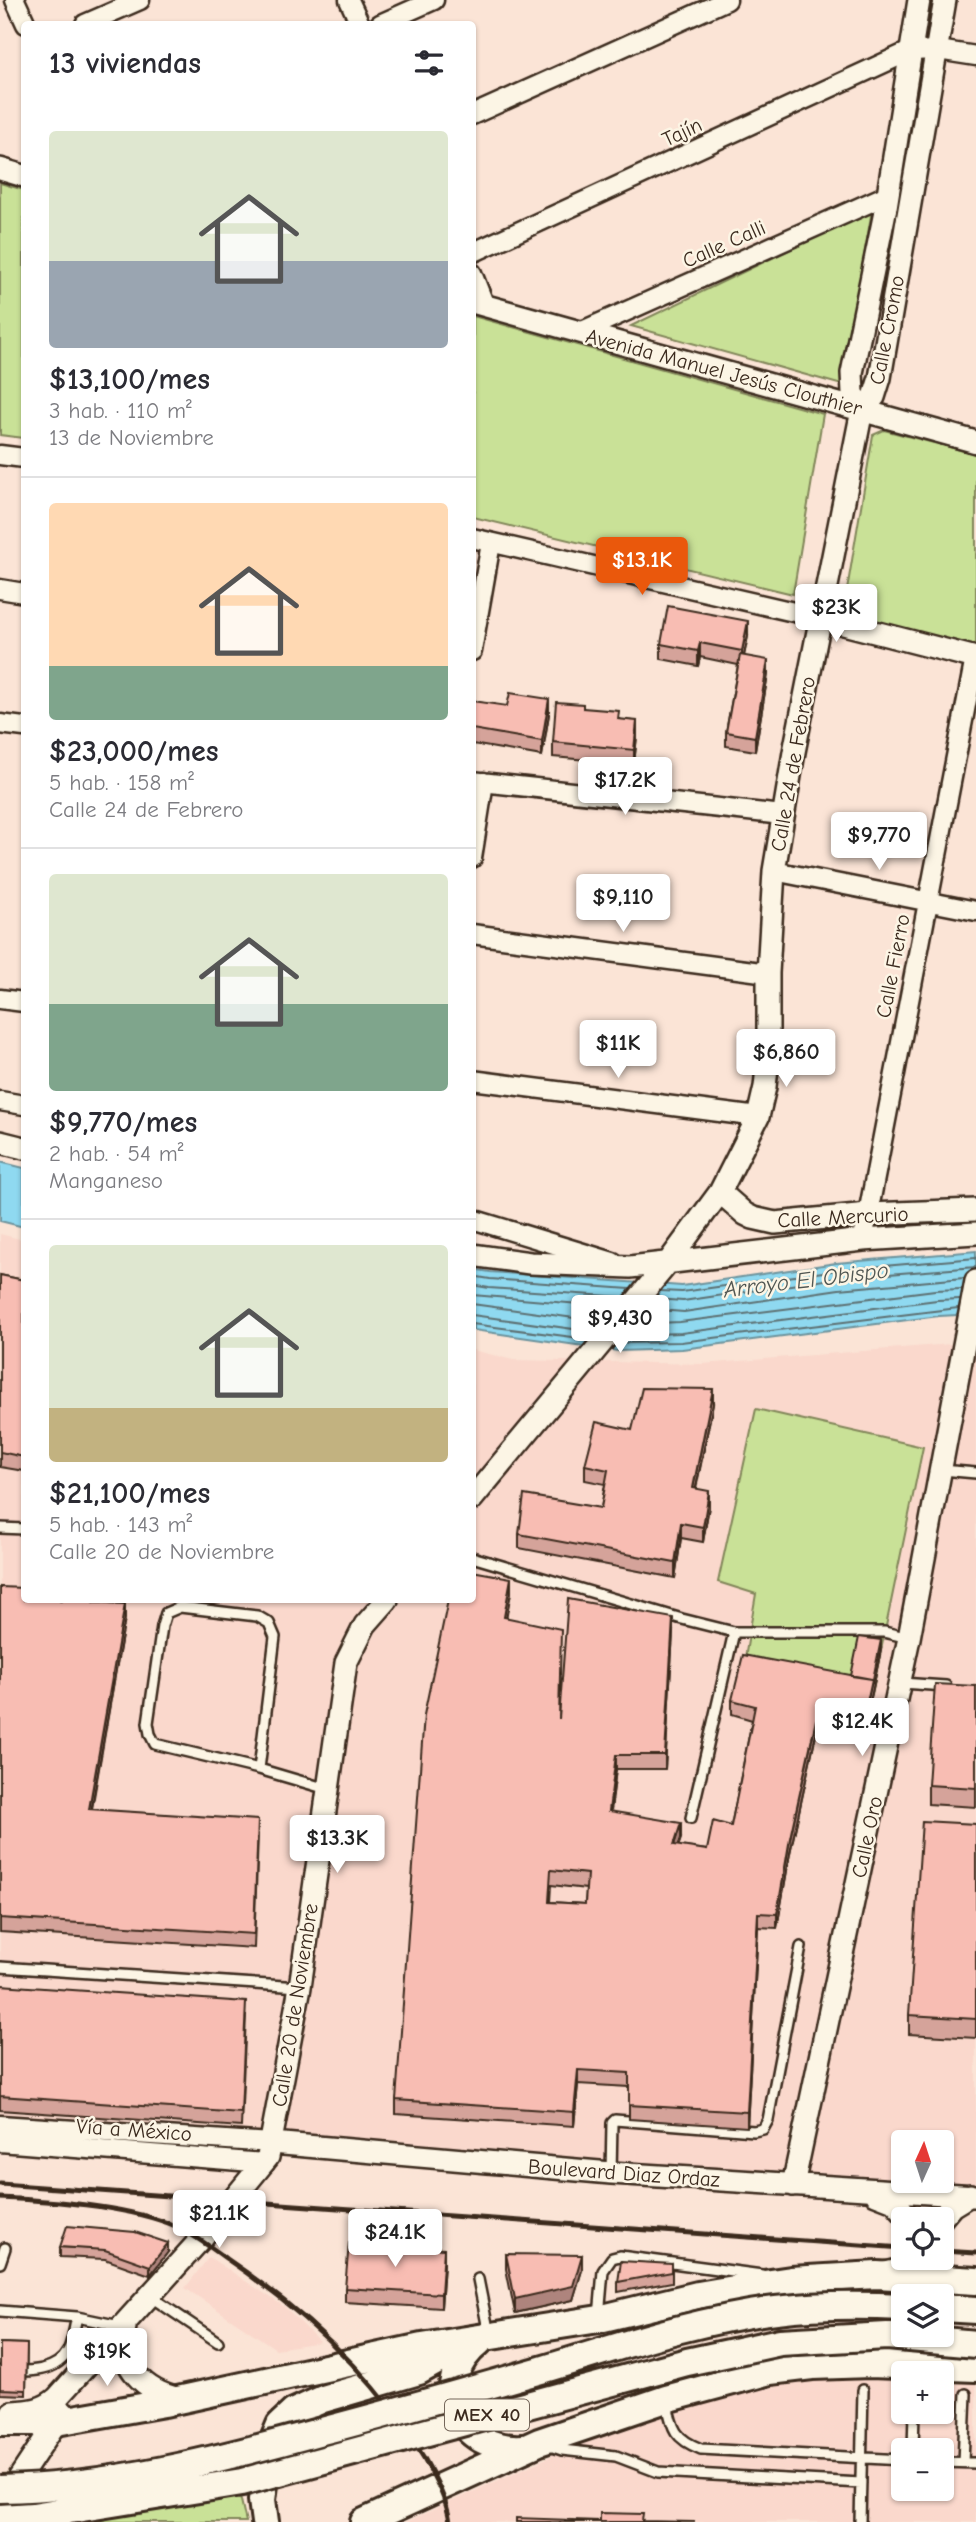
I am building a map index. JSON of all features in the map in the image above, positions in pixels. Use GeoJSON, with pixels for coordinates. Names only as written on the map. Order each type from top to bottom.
{"type":"FeatureCollection","features":[{"type":"Feature","properties":{"kind":"main road"},"geometry":{"type":"LineString","coordinates":[[0,2422],[56,2422],[182,2399],[350,2362],[599,2319],[698,2295],[791,2280],[877,2275],[976,2281]]}},
{"type":"Feature","properties":{"kind":"main road","name":"MEX 40"},"geometry":{"type":"LineString","coordinates":[[0,2489],[27,2489],[149,2474],[233,2456],[674,2331],[735,2317],[815,2307],[891,2307]]}},
{"type":"Feature","properties":{"kind":"main road"},"geometry":{"type":"LineString","coordinates":[[954,2309],[976,2310]]}},
{"type":"Feature","properties":{"kind":"main road","name":"MEX 40"},"geometry":{"type":"LineString","coordinates":[[0,2518],[33,2516],[242,2482],[687,2362],[780,2342],[887,2336],[976,2344]]}},
{"type":"Feature","properties":{"kind":"main road"},"geometry":{"type":"LineString","coordinates":[[483,2337],[458,2367],[453,2382],[453,2398],[457,2414],[477,2439],[491,2446],[507,2449],[523,2448],[666,2399],[770,2371],[870,2364],[976,2368]]}},
{"type":"Feature","properties":{"kind":"main road"},"geometry":{"type":"LineString","coordinates":[[265,2522],[262,2500],[268,2454],[280,2425],[294,2412],[323,2399],[419,2371],[483,2337]]}},
{"type":"Feature","properties":{"kind":"main road"},"geometry":{"type":"LineString","coordinates":[[373,2520],[539,2442]]}},
{"type":"Feature","properties":{"kind":"street"},"geometry":{"type":"LineString","coordinates":[[15,0],[25,21]]}},
{"type":"Feature","properties":{"kind":"street"},"geometry":{"type":"LineString","coordinates":[[92,21],[140,0]]}},
{"type":"Feature","properties":{"kind":"street"},"geometry":{"type":"LineString","coordinates":[[349,0],[359,21]]}},
{"type":"Feature","properties":{"kind":"street"},"geometry":{"type":"LineString","coordinates":[[387,21],[433,0]]}},
{"type":"Feature","properties":{"kind":"street"},"geometry":{"type":"LineString","coordinates":[[476,113],[727,0]]}},
{"type":"Feature","properties":{"kind":"street","name":"Calle Cromo"},"geometry":{"type":"LineString","coordinates":[[919,0],[887,195],[852,373],[853,393],[862,410],[874,397],[880,378],[945,0]]}},
{"type":"Feature","properties":{"kind":"street"},"geometry":{"type":"LineString","coordinates":[[910,51],[938,50],[976,56]]}},
{"type":"Feature","properties":{"kind":"street","name":"Tajín"},"geometry":{"type":"LineString","coordinates":[[476,251],[910,51]]}},
{"type":"Feature","properties":{"kind":"street"},"geometry":{"type":"LineString","coordinates":[[0,169],[21,175]]}},
{"type":"Feature","properties":{"kind":"street","name":"Calle Calli"},"geometry":{"type":"LineString","coordinates":[[580,332],[887,195]]}},
{"type":"Feature","properties":{"kind":"street","name":"Avenida Manuel Jesús Clouthier"},"geometry":{"type":"LineString","coordinates":[[479,304],[976,442]]}},
{"type":"Feature","properties":{"kind":"street","name":"Calle 24 de Febrero"},"geometry":{"type":"LineString","coordinates":[[774,871],[820,618],[862,410]]}},
{"type":"Feature","properties":{"kind":"street"},"geometry":{"type":"LineString","coordinates":[[0,455],[21,458]]}},
{"type":"Feature","properties":{"kind":"street"},"geometry":{"type":"LineString","coordinates":[[476,539],[820,618],[976,658]]}},
{"type":"Feature","properties":{"kind":"street"},"geometry":{"type":"LineString","coordinates":[[476,628],[491,543]]}},
{"type":"Feature","properties":{"kind":"street"},"geometry":{"type":"LineString","coordinates":[[0,589],[21,592]]}},
{"type":"Feature","properties":{"kind":"street","name":"Calle Fierro"},"geometry":{"type":"LineString","coordinates":[[863,1240],[976,658]]}},
{"type":"Feature","properties":{"kind":"street"},"geometry":{"type":"LineString","coordinates":[[0,724],[21,727]]}},
{"type":"Feature","properties":{"kind":"street"},"geometry":{"type":"LineString","coordinates":[[476,807],[478,782],[783,815]]}},
{"type":"Feature","properties":{"kind":"street"},"geometry":{"type":"LineString","coordinates":[[476,1494],[667,1264],[720,1192],[758,1117],[768,1058],[768,973],[774,871],[976,911]]}},
{"type":"Feature","properties":{"kind":"street"},"geometry":{"type":"LineString","coordinates":[[476,935],[768,973]]}},
{"type":"Feature","properties":{"kind":"street"},"geometry":{"type":"LineString","coordinates":[[0,999],[21,1002]]}},
{"type":"Feature","properties":{"kind":"street"},"geometry":{"type":"LineString","coordinates":[[476,1081],[758,1117]]}},
{"type":"Feature","properties":{"kind":"street"},"geometry":{"type":"LineString","coordinates":[[0,1101],[21,1104]]}},
{"type":"Feature","properties":{"kind":"street"},"geometry":{"type":"LineString","coordinates":[[0,1142],[21,1147]]}},
{"type":"Feature","properties":{"kind":"street","name":"Calle Mercurio"},"geometry":{"type":"LineString","coordinates":[[720,1192],[745,1214],[775,1223],[868,1214],[976,1210]]}},
{"type":"Feature","properties":{"kind":"street"},"geometry":{"type":"LineString","coordinates":[[476,1220],[630,1267]]}},
{"type":"Feature","properties":{"kind":"street"},"geometry":{"type":"LineString","coordinates":[[476,1256],[530,1263],[630,1267],[863,1240],[976,1233]]}},
{"type":"Feature","properties":{"kind":"street","name":"Calle Oro"},"geometry":{"type":"LineString","coordinates":[[793,2185],[909,1637],[976,1281]]}},
{"type":"Feature","properties":{"kind":"street","name":"Calle 20 de Noviembre"},"geometry":{"type":"LineString","coordinates":[[0,2507],[123,2328],[265,2163],[272,2143],[300,1987],[346,1663],[365,1625],[384,1603]]}},
{"type":"Feature","properties":{"kind":"street"},"geometry":{"type":"LineString","coordinates":[[0,2125],[272,2143]]}},
{"type":"Feature","properties":{"kind":"street","name":"Vía a México"},"geometry":{"type":"LineString","coordinates":[[0,2143],[265,2163]]}},
{"type":"Feature","properties":{"kind":"street","name":"Boulevard Diaz Ordaz"},"geometry":{"type":"LineString","coordinates":[[272,2143],[611,2173],[973,2195]]}},
{"type":"Feature","properties":{"kind":"street"},"geometry":{"type":"LineString","coordinates":[[861,2188],[894,2201],[899,2207]]}},
{"type":"Feature","properties":{"kind":"street"},"geometry":{"type":"LineString","coordinates":[[951,2207],[973,2195]]}},
{"type":"Feature","properties":{"kind":"street"},"geometry":{"type":"LineString","coordinates":[[877,2275],[898,2270]]}},
{"type":"Feature","properties":{"kind":"street"},"geometry":{"type":"LineString","coordinates":[[123,2328],[123,2347],[130,2367],[143,2384],[161,2395],[182,2399]]}},
{"type":"Feature","properties":{"kind":"street","name":"Calle 20 de Noviembre"},"geometry":{"type":"LineString","coordinates":[[0,2412],[34,2411],[47,2407],[123,2328]]}},
{"type":"Feature","properties":{"kind":"lane"},"geometry":{"type":"LineString","coordinates":[[942,1470],[976,1473]]}},
{"type":"Feature","properties":{"kind":"lane"},"geometry":{"type":"LineString","coordinates":[[0,1528],[21,1529]]}},
{"type":"Feature","properties":{"kind":"lane"},"geometry":{"type":"LineString","coordinates":[[476,1558],[734,1632],[884,1632],[909,1637]]}},
{"type":"Feature","properties":{"kind":"lane"},"geometry":{"type":"LineString","coordinates":[[259,1769],[275,1637],[269,1623],[257,1616],[180,1607],[166,1613],[148,1723],[155,1744],[259,1769],[327,1789]]}},
{"type":"Feature","properties":{"kind":"lane"},"geometry":{"type":"LineString","coordinates":[[691,1818],[734,1632]]}},
{"type":"Feature","properties":{"kind":"lane"},"geometry":{"type":"LineString","coordinates":[[899,1682],[953,1686]]}},
{"type":"Feature","properties":{"kind":"lane"},"geometry":{"type":"LineString","coordinates":[[611,2173],[612,2123],[615,2120],[754,2131],[763,2129],[768,2120],[801,1947]]}},
{"type":"Feature","properties":{"kind":"lane"},"geometry":{"type":"LineString","coordinates":[[0,1967],[300,1987]]}},
{"type":"Feature","properties":{"kind":"lane"},"geometry":{"type":"LineString","coordinates":[[0,2263],[5,2248]]}},
{"type":"Feature","properties":{"kind":"lane"},"geometry":{"type":"LineString","coordinates":[[599,2319],[603,2272],[612,2258],[620,2256],[742,2270],[791,2280]]}},
{"type":"Feature","properties":{"kind":"lane"},"geometry":{"type":"LineString","coordinates":[[478,2279],[483,2337]]}},
{"type":"Feature","properties":{"kind":"lane"},"geometry":{"type":"LineString","coordinates":[[149,2296],[218,2342]]}},
{"type":"Feature","properties":{"kind":"lane"},"geometry":{"type":"LineString","coordinates":[[0,2311],[77,2317],[123,2328]]}},
{"type":"Feature","properties":{"kind":"lane"},"geometry":{"type":"LineString","coordinates":[[0,2371],[37,2371],[53,2366],[68,2352],[77,2317]]}},
{"type":"Feature","properties":{"kind":"lane"},"geometry":{"type":"LineString","coordinates":[[860,2522],[863,2390]]}},
{"type":"Feature","properties":{"kind":"lane"},"geometry":{"type":"LineString","coordinates":[[963,2462],[966,2394]]}},
{"type":"Feature","properties":{"kind":"lane"},"geometry":{"type":"LineString","coordinates":[[666,2399],[675,2432],[684,2441],[701,2449],[891,2459]]}},
{"type":"Feature","properties":{"kind":"lane"},"geometry":{"type":"LineString","coordinates":[[539,2442],[562,2450],[626,2458],[658,2472],[861,2483]]}},
{"type":"Feature","properties":{"kind":"lane"},"geometry":{"type":"LineString","coordinates":[[954,2462],[976,2463]]}},
{"type":"Feature","properties":{"kind":"shaded area"},"geometry":{"type":"Polygon","coordinates":[[[0,1234],[21,1239],[21,1603],[476,1603],[476,1351],[513,1360],[702,1364],[976,1342],[976,2190],[954,2188],[954,2130],[891,2130],[891,2184],[0,2117],[0,1234]]]}},
{"type":"Feature","properties":{"kind":"shaded area"},"geometry":{"type":"Polygon","coordinates":[[[209,2257],[285,2307],[320,2342],[276,2349],[185,2288],[209,2257]]]}},
{"type":"Feature","properties":{"kind":"shaded area"},"geometry":{"type":"Polygon","coordinates":[[[809,2373],[891,2376],[891,2424],[954,2424],[954,2379],[976,2380],[976,2522],[406,2522],[602,2433],[727,2390],[809,2373]]]}},
{"type":"Feature","properties":{"kind":"green space"},"geometry":{"type":"Polygon","coordinates":[[[0,183],[21,189],[21,438],[0,435],[0,183]]]}},
{"type":"Feature","properties":{"kind":"green space"},"geometry":{"type":"Polygon","coordinates":[[[872,210],[842,385],[631,326],[872,210]]]}},
{"type":"Feature","properties":{"kind":"green space"},"geometry":{"type":"Polygon","coordinates":[[[476,317],[823,414],[793,594],[476,518],[476,317]]]}},
{"type":"Feature","properties":{"kind":"green space"},"geometry":{"type":"Polygon","coordinates":[[[884,430],[976,454],[976,650],[853,616],[845,602],[873,435],[884,430]]]}},
{"type":"Feature","properties":{"kind":"green space"},"geometry":{"type":"Polygon","coordinates":[[[756,1409],[923,1447],[872,1694],[743,1670],[756,1594],[718,1582],[756,1409]]]}},
{"type":"Feature","properties":{"kind":"green space"},"geometry":{"type":"Polygon","coordinates":[[[240,2496],[246,2522],[69,2522],[240,2496]]]}},
{"type":"Feature","properties":{"kind":"water"},"geometry":{"type":"Polygon","coordinates":[[[0,1162],[21,1167],[21,1226],[0,1221],[0,1162]]]}},
{"type":"Feature","properties":{"kind":"water","name":"Arroyo El Obispo"},"geometry":{"type":"Polygon","coordinates":[[[976,1251],[976,1314],[939,1316],[682,1349],[618,1351],[476,1330],[476,1270],[682,1286],[836,1263],[976,1251]]]}},
{"type":"Feature","properties":{"kind":"building"},"geometry":{"type":"Polygon","coordinates":[[[668,606],[748,621],[742,651],[700,643],[698,651],[661,644],[668,606]]]}},
{"type":"Feature","properties":{"kind":"building"},"geometry":{"type":"Polygon","coordinates":[[[740,655],[768,660],[755,737],[726,732],[740,655]]]}},
{"type":"Feature","properties":{"kind":"building"},"geometry":{"type":"Polygon","coordinates":[[[510,693],[549,699],[542,741],[476,730],[476,702],[507,706],[510,693]]]}},
{"type":"Feature","properties":{"kind":"building"},"geometry":{"type":"Polygon","coordinates":[[[556,702],[583,704],[583,708],[619,711],[618,719],[637,721],[634,750],[553,742],[556,702]]]}},
{"type":"Feature","properties":{"kind":"building"},"geometry":{"type":"Polygon","coordinates":[[[0,1275],[21,1279],[21,1456],[0,1452],[0,1275]]]}},
{"type":"Feature","properties":{"kind":"building"},"geometry":{"type":"Polygon","coordinates":[[[642,1388],[713,1389],[693,1488],[709,1491],[703,1527],[681,1523],[675,1563],[519,1534],[524,1495],[601,1508],[608,1470],[585,1465],[596,1422],[632,1430],[642,1388]]]}},
{"type":"Feature","properties":{"kind":"building"},"geometry":{"type":"Polygon","coordinates":[[[476,1572],[511,1578],[504,1617],[561,1629],[559,1719],[568,1599],[673,1618],[665,1755],[616,1755],[609,1811],[681,1823],[674,1845],[707,1850],[713,1821],[731,1826],[755,1706],[732,1700],[743,1655],[872,1679],[861,1730],[816,1720],[790,1838],[777,1914],[758,1913],[747,2112],[629,2105],[629,2073],[578,2070],[574,2112],[396,2100],[424,1715],[447,1603],[476,1603],[476,1572]],[[551,1870],[549,1902],[585,1904],[587,1874],[551,1870]]]}},
{"type":"Feature","properties":{"kind":"building"},"geometry":{"type":"Polygon","coordinates":[[[0,1587],[21,1588],[21,1603],[125,1604],[89,1809],[258,1820],[254,1934],[0,1918],[0,1587]]]}},
{"type":"Feature","properties":{"kind":"building"},"geometry":{"type":"Polygon","coordinates":[[[859,1637],[881,1640],[872,1684],[872,1679],[851,1676],[859,1637]]]}},
{"type":"Feature","properties":{"kind":"building"},"geometry":{"type":"Polygon","coordinates":[[[935,1684],[976,1686],[976,1788],[928,1785],[935,1684]]]}},
{"type":"Feature","properties":{"kind":"building"},"geometry":{"type":"Polygon","coordinates":[[[922,1821],[976,1824],[976,2019],[909,2015],[922,1821]]]}},
{"type":"Feature","properties":{"kind":"building"},"geometry":{"type":"Polygon","coordinates":[[[0,1985],[246,2002],[241,2113],[0,2096],[0,1985]]]}},
{"type":"Feature","properties":{"kind":"building"},"geometry":{"type":"Polygon","coordinates":[[[67,2226],[135,2232],[168,2243],[150,2266],[105,2250],[60,2247],[67,2226]]]}},
{"type":"Feature","properties":{"kind":"building"},"geometry":{"type":"Polygon","coordinates":[[[349,2243],[444,2249],[441,2294],[345,2288],[349,2243]]]}},
{"type":"Feature","properties":{"kind":"building"},"geometry":{"type":"Polygon","coordinates":[[[506,2254],[582,2255],[573,2286],[515,2299],[506,2254]]]}},
{"type":"Feature","properties":{"kind":"building"},"geometry":{"type":"Polygon","coordinates":[[[621,2261],[672,2264],[672,2272],[618,2282],[621,2261]]]}},
{"type":"Feature","properties":{"kind":"building"},"geometry":{"type":"Polygon","coordinates":[[[0,2343],[27,2344],[26,2390],[0,2389],[0,2343]]]}},
{"type":"Feature","properties":{"kind":"building"},"geometry":{"type":"Polygon","coordinates":[[[600,2513],[643,2514],[642,2521],[695,2522],[516,2522],[516,2518],[600,2521],[600,2513]]]}},
{"type":"Feature","properties":{"kind":"railway"},"geometry":{"type":"LineString","coordinates":[[0,2184],[891,2247]]}},
{"type":"Feature","properties":{"kind":"railway"},"geometry":{"type":"LineString","coordinates":[[0,2198],[107,2208],[168,2223],[199,2239],[256,2279],[337,2348],[384,2400],[428,2466],[443,2497],[450,2522]]}},
{"type":"Feature","properties":{"kind":"railway"},"geometry":{"type":"LineString","coordinates":[[954,2252],[976,2253]]}}]}
